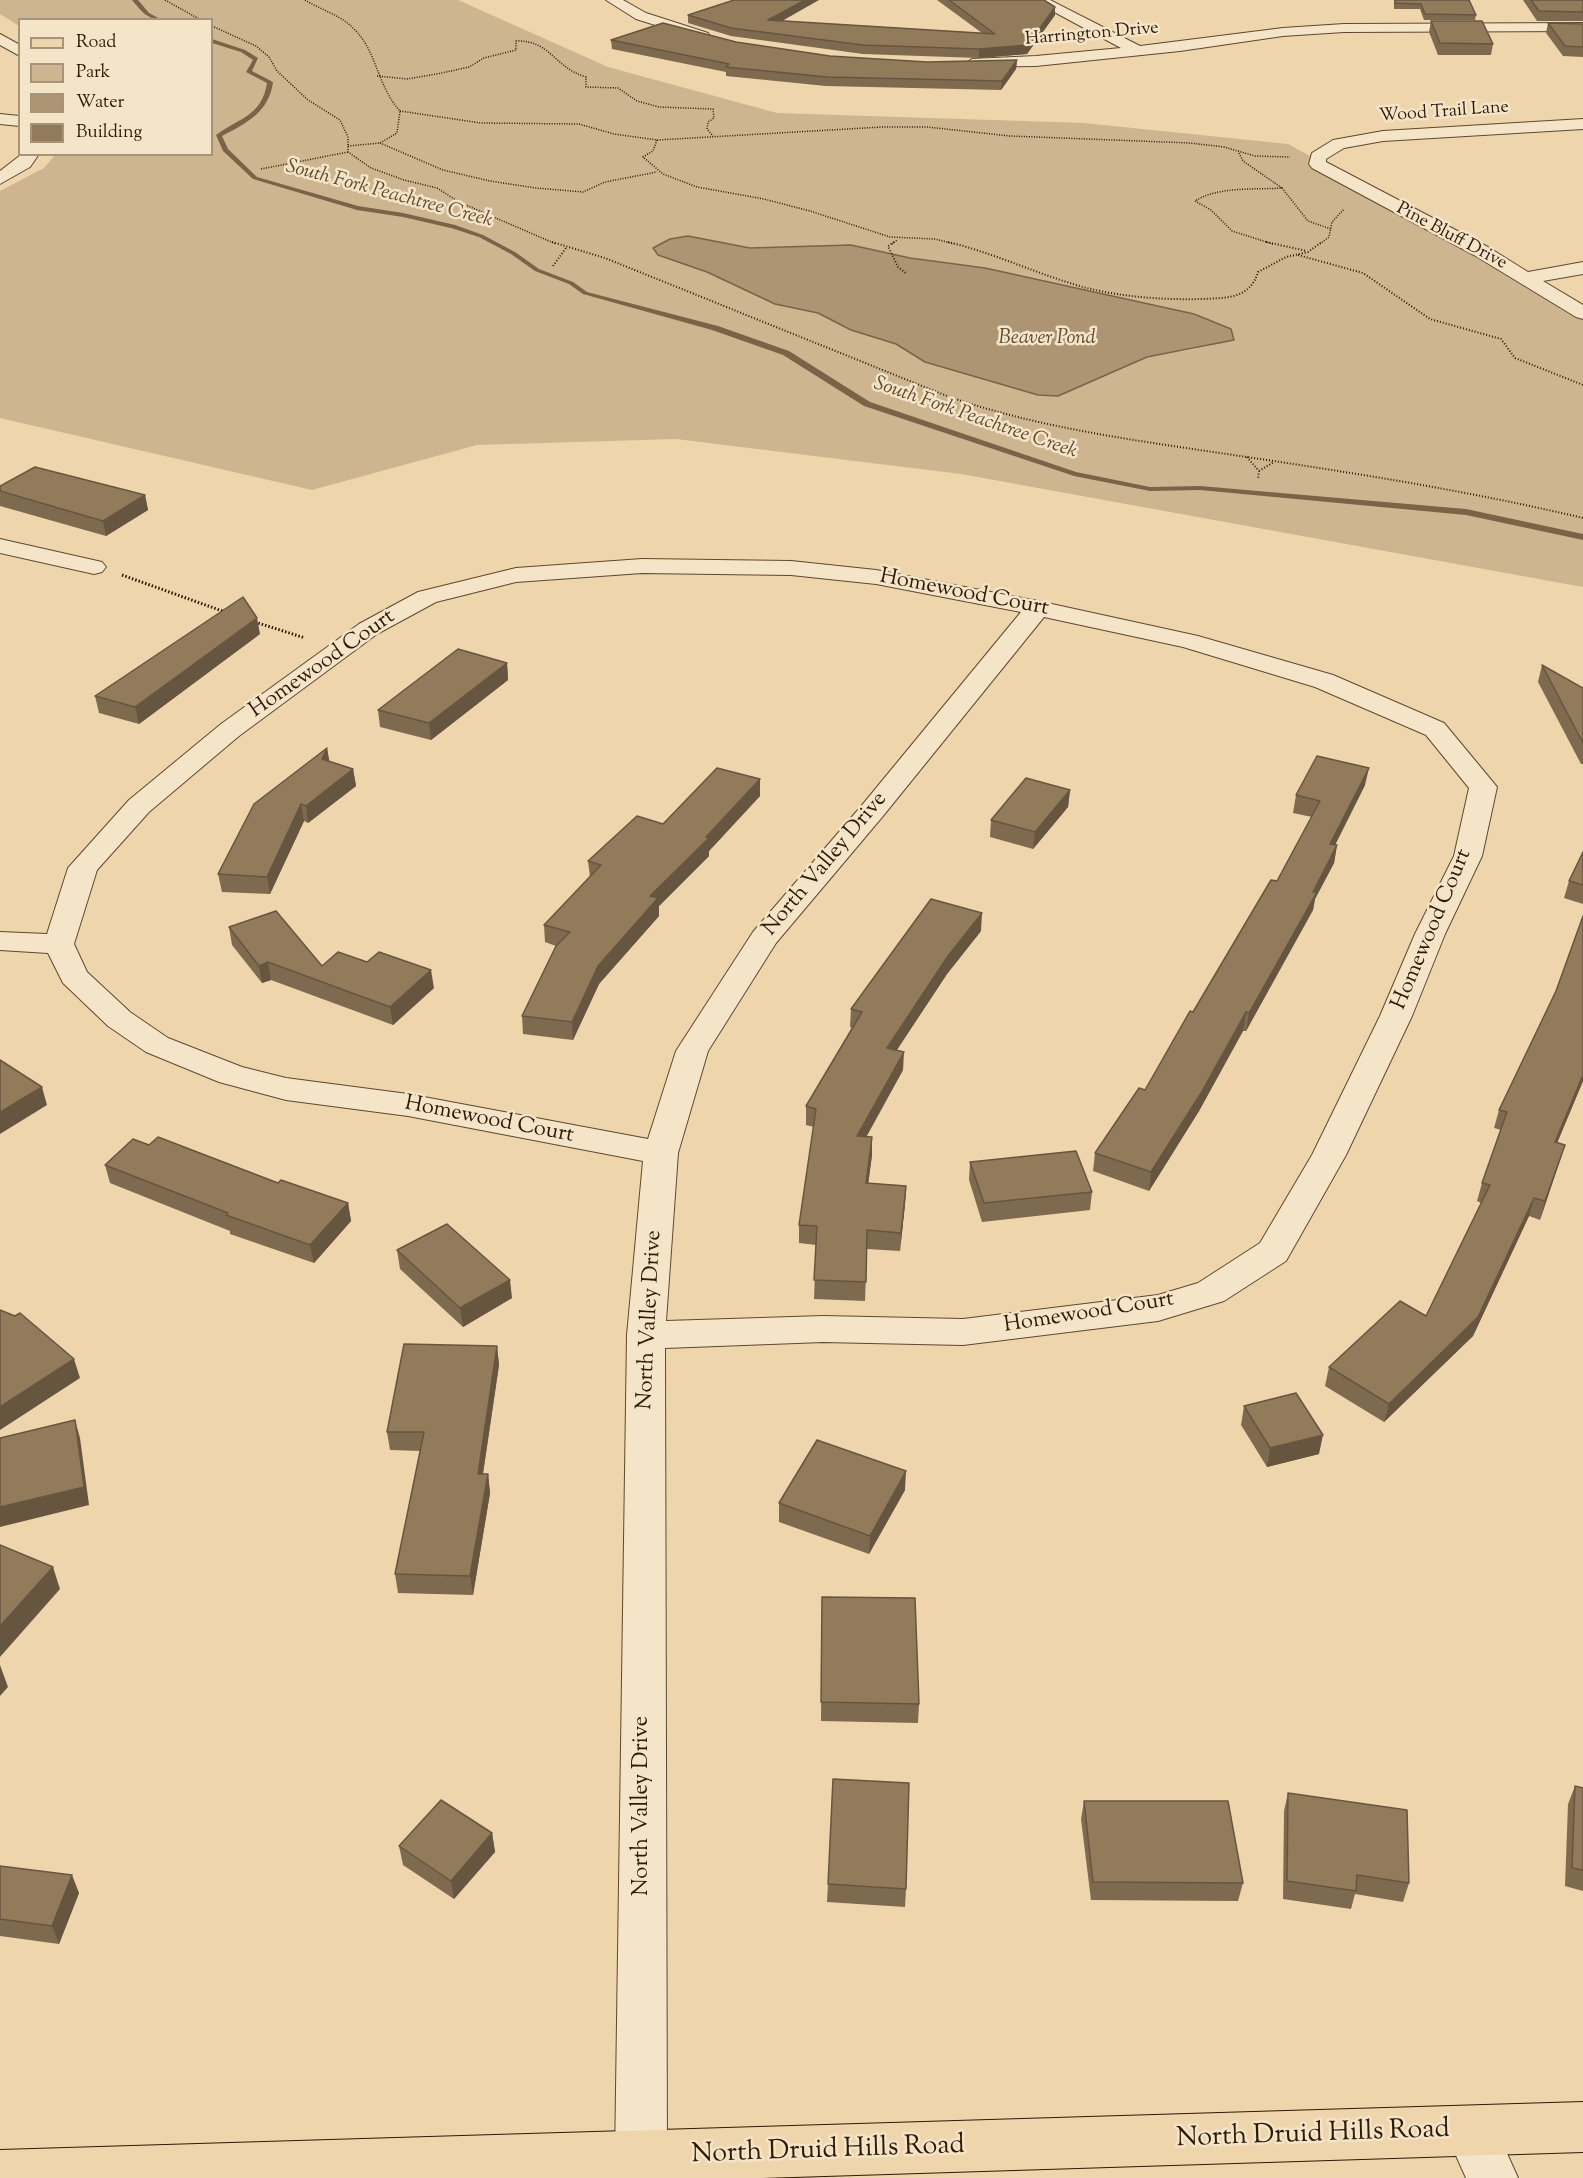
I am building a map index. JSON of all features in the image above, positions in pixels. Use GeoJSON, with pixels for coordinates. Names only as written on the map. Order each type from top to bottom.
{"type":"FeatureCollection","features":[{"type":"Feature","properties":{"kind":"main road","name":"North Druid Hills Road"},"geometry":{"type":"LineString","coordinates":[[0,2176],[641,2158],[1583,2127]]}},
{"type":"Feature","properties":{"kind":"street"},"geometry":{"type":"LineString","coordinates":[[613,0],[641,16],[660,23],[688,33],[722,40]]}},
{"type":"Feature","properties":{"kind":"street"},"geometry":{"type":"LineString","coordinates":[[1039,0],[1138,51]]}},
{"type":"Feature","properties":{"kind":"street","name":"Harrington Drive"},"geometry":{"type":"LineString","coordinates":[[955,64],[1036,62],[1283,32],[1344,28],[1583,27]]}},
{"type":"Feature","properties":{"kind":"street"},"geometry":{"type":"LineString","coordinates":[[2,41],[18,51]]}},
{"type":"Feature","properties":{"kind":"street","name":"Wood Trail Lane"},"geometry":{"type":"LineString","coordinates":[[1318,161],[1339,144],[1383,136],[1583,124]]}},
{"type":"Feature","properties":{"kind":"street"},"geometry":{"type":"LineString","coordinates":[[0,179],[24,163],[29,156]]}},
{"type":"Feature","properties":{"kind":"street","name":"Pine Bluff Drive"},"geometry":{"type":"LineString","coordinates":[[1318,161],[1386,202],[1481,250],[1583,313]]}},
{"type":"Feature","properties":{"kind":"street"},"geometry":{"type":"LineString","coordinates":[[1525,278],[1583,268]]}},
{"type":"Feature","properties":{"kind":"street"},"geometry":{"type":"LineString","coordinates":[[0,546],[94,567]]}},
{"type":"Feature","properties":{"kind":"street","name":"Homewood Court"},"geometry":{"type":"LineString","coordinates":[[646,1335],[823,1329],[963,1332],[1158,1308],[1211,1292],[1272,1252],[1329,1155],[1400,1007],[1430,934],[1468,856],[1483,787],[1435,729],[1324,681],[1189,641],[1038,608],[876,577],[801,569],[642,566],[516,575],[428,597],[368,628],[230,730],[140,806],[83,867],[59,944],[74,976],[119,1019],[157,1044],[231,1075],[286,1089],[408,1105],[661,1154]]}},
{"type":"Feature","properties":{"kind":"street","name":"North Valley Drive"},"geometry":{"type":"LineString","coordinates":[[641,2158],[646,1335],[661,1154],[692,1051],[764,938],[873,810],[1038,608]]}},
{"type":"Feature","properties":{"kind":"street"},"geometry":{"type":"LineString","coordinates":[[0,941],[59,944]]}},
{"type":"Feature","properties":{"kind":"street"},"geometry":{"type":"LineString","coordinates":[[1472,2131],[1492,2178]]}},
{"type":"Feature","properties":{"kind":"path"},"geometry":{"type":"LineString","coordinates":[[165,0],[197,18]]}},
{"type":"Feature","properties":{"kind":"path"},"geometry":{"type":"LineString","coordinates":[[305,0],[329,12],[359,33],[372,57],[377,76],[392,104],[400,111],[481,123],[579,124],[614,134],[657,140],[882,127],[927,127],[1020,137],[1190,143],[1224,147],[1255,156],[1318,161]]}},
{"type":"Feature","properties":{"kind":"path"},"geometry":{"type":"LineString","coordinates":[[213,26],[256,46],[269,57],[277,71],[308,100],[340,120],[348,137],[348,152]]}},
{"type":"Feature","properties":{"kind":"path"},"geometry":{"type":"LineString","coordinates":[[377,76],[407,79],[469,67],[484,58],[516,50],[516,41],[544,45],[562,66],[586,77],[586,87],[618,88],[637,101],[659,107],[713,109],[714,118],[708,122],[707,129],[713,137]]}},
{"type":"Feature","properties":{"kind":"path"},"geometry":{"type":"LineString","coordinates":[[348,146],[380,143],[397,133],[400,111]]}},
{"type":"Feature","properties":{"kind":"path"},"geometry":{"type":"LineString","coordinates":[[657,140],[653,151],[643,157],[658,172],[697,187],[778,203],[898,239],[935,240],[990,254],[1106,293],[1176,299],[1224,299],[1245,292],[1256,282],[1258,272],[1308,252],[1329,237],[1332,222],[1342,209],[1386,202]]}},
{"type":"Feature","properties":{"kind":"path"},"geometry":{"type":"LineString","coordinates":[[380,143],[400,154],[471,177],[538,189],[586,191],[595,185],[658,172]]}},
{"type":"Feature","properties":{"kind":"path"},"geometry":{"type":"LineString","coordinates":[[261,169],[348,152],[371,168],[404,180],[437,188],[459,202],[566,248],[605,258],[680,290],[843,351],[947,396],[993,412],[1116,437],[1275,462],[1317,466],[1490,496],[1583,518]]}},
{"type":"Feature","properties":{"kind":"path"},"geometry":{"type":"LineString","coordinates":[[1239,153],[1243,161],[1282,188],[1308,221],[1332,229]]}},
{"type":"Feature","properties":{"kind":"path"},"geometry":{"type":"LineString","coordinates":[[1282,188],[1213,192],[1200,196],[1195,201],[1211,210],[1232,231],[1256,240],[1308,252]]}},
{"type":"Feature","properties":{"kind":"path"},"geometry":{"type":"LineString","coordinates":[[898,239],[888,246],[898,267],[907,274]]}},
{"type":"Feature","properties":{"kind":"path"},"geometry":{"type":"LineString","coordinates":[[553,266],[566,248]]}},
{"type":"Feature","properties":{"kind":"path"},"geometry":{"type":"LineString","coordinates":[[1297,255],[1363,273],[1430,319],[1501,339],[1515,358],[1583,385]]}},
{"type":"Feature","properties":{"kind":"path"},"geometry":{"type":"LineString","coordinates":[[1246,457],[1259,471]]}},
{"type":"Feature","properties":{"kind":"path"},"geometry":{"type":"LineString","coordinates":[[1259,471],[1275,462]]}},
{"type":"Feature","properties":{"kind":"path"},"geometry":{"type":"LineString","coordinates":[[1258,479],[1259,471]]}},
{"type":"Feature","properties":{"kind":"path"},"geometry":{"type":"LineString","coordinates":[[120,574],[231,614]]}},
{"type":"Feature","properties":{"kind":"path"},"geometry":{"type":"LineString","coordinates":[[251,621],[340,648]]}},
{"type":"Feature","properties":{"kind":"green space"},"geometry":{"type":"Polygon","coordinates":[[[0,0],[458,0],[608,67],[777,113],[1084,123],[1288,144],[1521,272],[1583,312],[1583,587],[961,474],[676,439],[477,445],[312,490],[0,418],[0,191],[44,168],[54,156],[213,156],[213,18],[18,18],[18,25],[0,14],[0,0]],[[722,242],[659,255],[707,272],[775,304],[818,313],[851,330],[896,344],[925,362],[1038,395],[1086,382],[1147,357],[1195,349],[1234,339],[985,268],[910,258],[851,245],[750,248],[722,242]]]}},
{"type":"Feature","properties":{"kind":"water","name":"Beaver Pond"},"geometry":{"type":"Polygon","coordinates":[[[688,236],[750,248],[851,245],[910,258],[985,268],[1194,314],[1231,329],[1234,340],[1147,357],[1058,396],[1038,395],[925,362],[896,344],[851,330],[818,313],[775,304],[707,272],[658,255],[653,248],[670,239],[688,236]]]}},
{"type":"Feature","properties":{"kind":"building"},"geometry":{"type":"Polygon","coordinates":[[[734,0],[805,0],[768,20],[995,34],[949,0],[1044,0],[1055,7],[1028,45],[979,49],[863,45],[731,28],[688,15],[734,0]]]}},
{"type":"Feature","properties":{"kind":"building"},"geometry":{"type":"Polygon","coordinates":[[[1395,0],[1469,0],[1476,15],[1425,14],[1421,4],[1395,3],[1395,0]]]}},
{"type":"Feature","properties":{"kind":"building"},"geometry":{"type":"Polygon","coordinates":[[[1531,0],[1583,0],[1583,12],[1539,11],[1531,0]]]}},
{"type":"Feature","properties":{"kind":"building"},"geometry":{"type":"Polygon","coordinates":[[[1431,21],[1482,21],[1493,44],[1440,43],[1431,21]]]}},
{"type":"Feature","properties":{"kind":"building"},"geometry":{"type":"Polygon","coordinates":[[[663,23],[736,42],[830,56],[927,62],[1017,60],[1002,81],[827,77],[726,67],[729,64],[611,40],[663,23]]]}},
{"type":"Feature","properties":{"kind":"building"},"geometry":{"type":"Polygon","coordinates":[[[1548,23],[1583,24],[1583,47],[1565,46],[1548,23]]]}},
{"type":"Feature","properties":{"kind":"building"},"geometry":{"type":"Polygon","coordinates":[[[35,467],[145,495],[103,521],[0,491],[0,486],[35,467]]]}},
{"type":"Feature","properties":{"kind":"building"},"geometry":{"type":"Polygon","coordinates":[[[243,597],[257,618],[135,707],[95,696],[243,597]]]}},
{"type":"Feature","properties":{"kind":"building"},"geometry":{"type":"Polygon","coordinates":[[[458,649],[507,663],[429,723],[378,710],[458,649]]]}},
{"type":"Feature","properties":{"kind":"building"},"geometry":{"type":"Polygon","coordinates":[[[1542,665],[1583,688],[1583,743],[1542,665]]]}},
{"type":"Feature","properties":{"kind":"building"},"geometry":{"type":"Polygon","coordinates":[[[327,748],[322,759],[353,769],[306,806],[301,804],[267,877],[218,874],[254,804],[327,748]]]}},
{"type":"Feature","properties":{"kind":"building"},"geometry":{"type":"Polygon","coordinates":[[[1317,756],[1369,768],[1330,844],[1337,845],[1313,892],[1317,892],[1249,1013],[1246,1012],[1201,1093],[1151,1172],[1095,1153],[1139,1088],[1145,1090],[1190,1011],[1193,1012],[1271,880],[1277,881],[1320,801],[1296,795],[1317,756]]]}},
{"type":"Feature","properties":{"kind":"building"},"geometry":{"type":"Polygon","coordinates":[[[717,768],[760,779],[706,837],[709,838],[650,896],[658,898],[598,966],[572,1022],[522,1016],[556,946],[570,932],[544,925],[601,865],[588,861],[637,816],[663,824],[717,768]]]}},
{"type":"Feature","properties":{"kind":"building"},"geometry":{"type":"Polygon","coordinates":[[[1026,778],[1070,790],[1035,832],[991,820],[1026,778]]]}},
{"type":"Feature","properties":{"kind":"building"},"geometry":{"type":"Polygon","coordinates":[[[1583,852],[1583,885],[1569,881],[1583,852]]]}},
{"type":"Feature","properties":{"kind":"building"},"geometry":{"type":"Polygon","coordinates":[[[931,899],[982,913],[948,956],[887,1048],[904,1052],[857,1136],[872,1137],[866,1183],[906,1186],[901,1233],[867,1230],[866,1282],[814,1280],[817,1226],[799,1225],[816,1109],[806,1106],[862,1012],[851,1009],[931,899]]]}},
{"type":"Feature","properties":{"kind":"building"},"geometry":{"type":"Polygon","coordinates":[[[276,911],[322,966],[338,952],[367,962],[379,952],[431,970],[390,1007],[268,962],[259,966],[229,927],[276,911]]]}},
{"type":"Feature","properties":{"kind":"building"},"geometry":{"type":"Polygon","coordinates":[[[1583,916],[1583,1075],[1555,1142],[1565,1145],[1545,1201],[1534,1198],[1478,1317],[1389,1404],[1329,1367],[1400,1301],[1426,1316],[1490,1185],[1482,1183],[1507,1112],[1499,1110],[1556,991],[1583,916]]]}},
{"type":"Feature","properties":{"kind":"building"},"geometry":{"type":"Polygon","coordinates":[[[0,1060],[42,1087],[0,1112],[0,1060]]]}},
{"type":"Feature","properties":{"kind":"building"},"geometry":{"type":"Polygon","coordinates":[[[158,1137],[278,1183],[281,1180],[348,1203],[310,1245],[226,1215],[228,1213],[105,1165],[133,1139],[149,1145],[158,1137]]]}},
{"type":"Feature","properties":{"kind":"building"},"geometry":{"type":"Polygon","coordinates":[[[1076,1151],[1092,1192],[984,1203],[970,1162],[1076,1151]]]}},
{"type":"Feature","properties":{"kind":"building"},"geometry":{"type":"Polygon","coordinates":[[[447,1224],[510,1280],[460,1308],[397,1250],[447,1224]]]}},
{"type":"Feature","properties":{"kind":"building"},"geometry":{"type":"Polygon","coordinates":[[[0,1310],[15,1316],[20,1313],[74,1359],[0,1407],[0,1310]]]}},
{"type":"Feature","properties":{"kind":"building"},"geometry":{"type":"Polygon","coordinates":[[[404,1344],[497,1346],[478,1474],[488,1474],[470,1576],[395,1574],[424,1432],[387,1432],[404,1344]]]}},
{"type":"Feature","properties":{"kind":"building"},"geometry":{"type":"Polygon","coordinates":[[[1296,1393],[1323,1435],[1270,1448],[1244,1406],[1296,1393]]]}},
{"type":"Feature","properties":{"kind":"building"},"geometry":{"type":"Polygon","coordinates":[[[75,1420],[84,1487],[0,1507],[0,1438],[75,1420]]]}},
{"type":"Feature","properties":{"kind":"building"},"geometry":{"type":"Polygon","coordinates":[[[817,1440],[906,1471],[870,1536],[779,1503],[817,1440]]]}},
{"type":"Feature","properties":{"kind":"building"},"geometry":{"type":"Polygon","coordinates":[[[0,1545],[53,1567],[0,1626],[0,1545]]]}},
{"type":"Feature","properties":{"kind":"building"},"geometry":{"type":"Polygon","coordinates":[[[822,1597],[915,1598],[919,1704],[821,1702],[822,1597]]]}},
{"type":"Feature","properties":{"kind":"building"},"geometry":{"type":"Polygon","coordinates":[[[833,1779],[909,1783],[906,1889],[828,1884],[833,1779]]]}},
{"type":"Feature","properties":{"kind":"building"},"geometry":{"type":"Polygon","coordinates":[[[1575,1786],[1583,1788],[1583,1870],[1572,1868],[1575,1786]]]}},
{"type":"Feature","properties":{"kind":"building"},"geometry":{"type":"Polygon","coordinates":[[[1288,1793],[1407,1810],[1409,1883],[1357,1875],[1356,1891],[1287,1881],[1288,1793]]]}},
{"type":"Feature","properties":{"kind":"building"},"geometry":{"type":"Polygon","coordinates":[[[441,1800],[492,1833],[451,1881],[399,1846],[441,1800]]]}},
{"type":"Feature","properties":{"kind":"building"},"geometry":{"type":"Polygon","coordinates":[[[1084,1801],[1228,1801],[1243,1883],[1093,1882],[1084,1801]]]}},
{"type":"Feature","properties":{"kind":"building"},"geometry":{"type":"Polygon","coordinates":[[[0,1866],[72,1875],[52,1926],[0,1919],[0,1866]]]}},
{"type":"Feature","properties":{"kind":"waterway","name":"South Fork Peachtree Creek"},"geometry":{"type":"LineString","coordinates":[[135,0],[147,14],[156,18]]}},
{"type":"Feature","properties":{"kind":"waterway","name":"South Fork Peachtree Creek"},"geometry":{"type":"LineString","coordinates":[[213,41],[243,51],[256,59],[249,72],[270,82],[269,92],[260,109],[219,135],[225,150],[255,178],[357,208],[453,226],[481,236],[513,253],[537,270],[571,283],[585,293],[715,328],[786,353],[867,404],[1074,474],[1150,489],[1200,488],[1466,512],[1583,537]]}}]}
